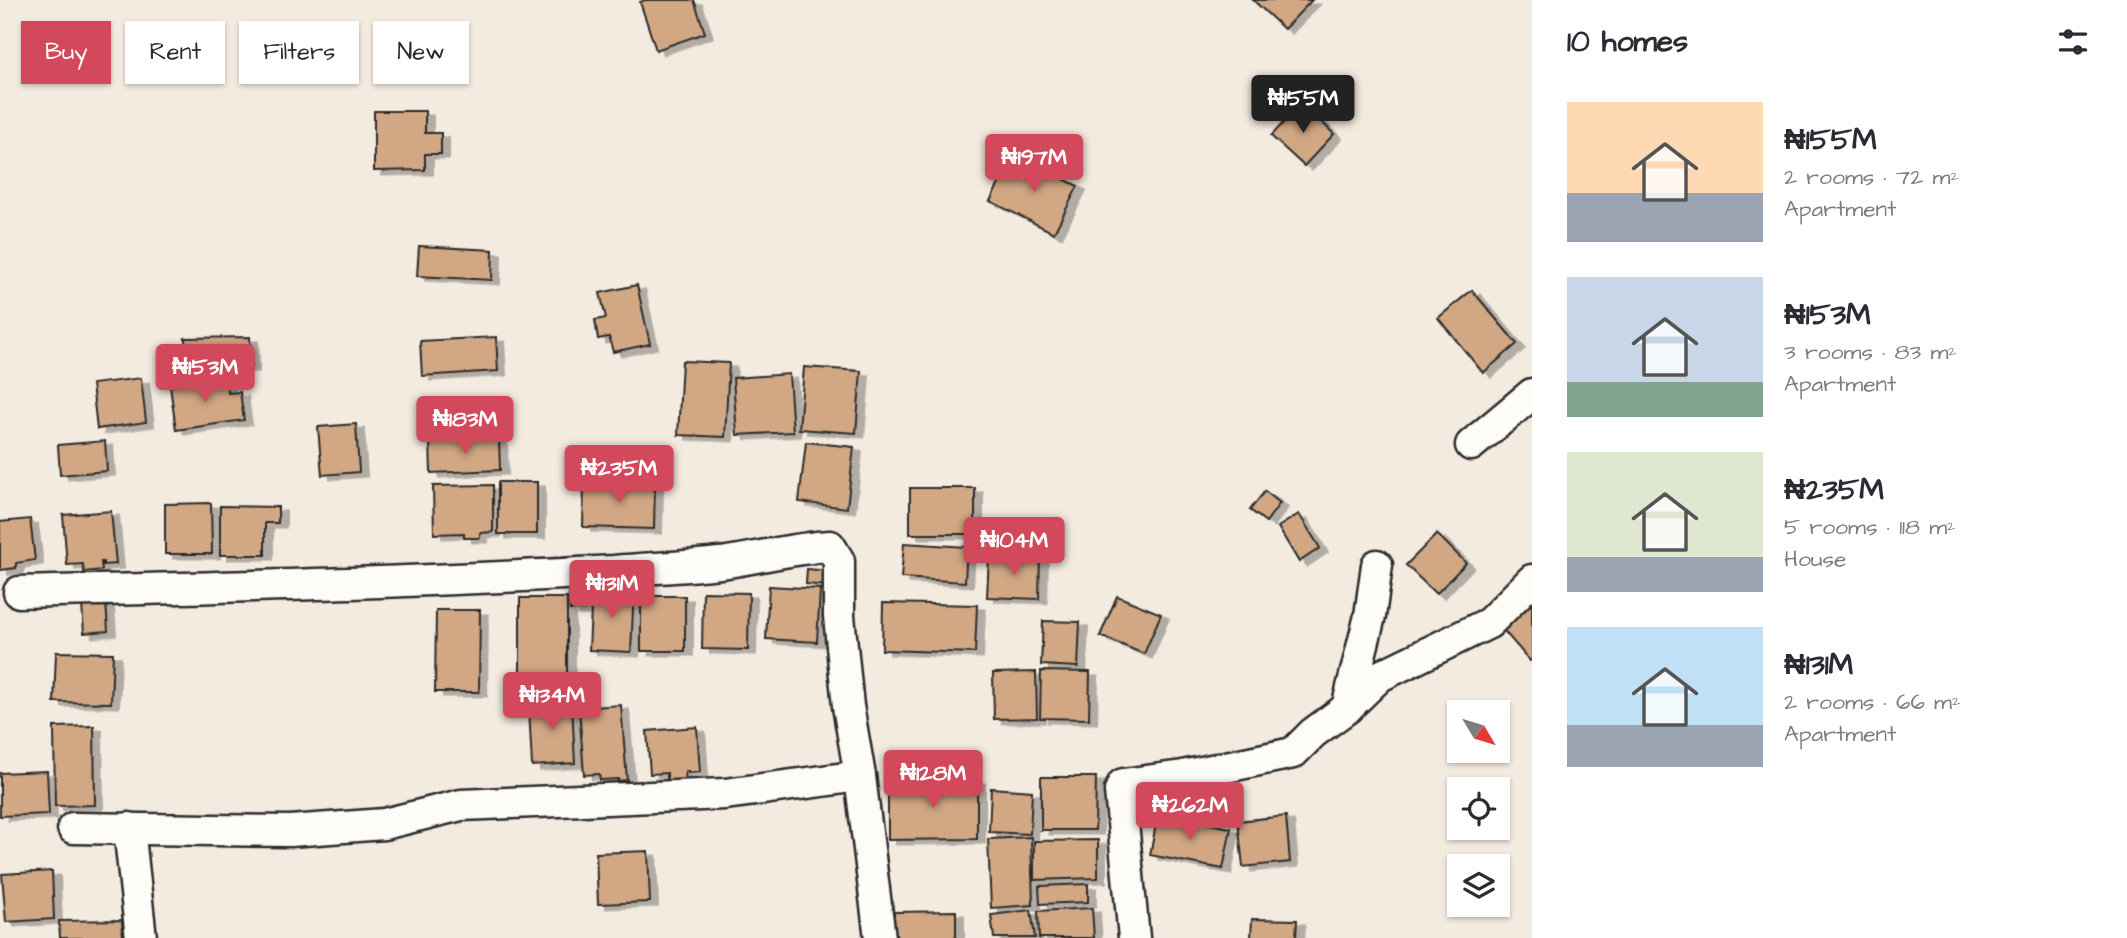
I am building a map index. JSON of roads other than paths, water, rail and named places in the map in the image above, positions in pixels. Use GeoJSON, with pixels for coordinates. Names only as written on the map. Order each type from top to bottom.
{"type":"FeatureCollection","features":[{"type":"Feature","properties":{"kind":"street"},"geometry":{"type":"LineString","coordinates":[[1471,445],[1532,394]]}},
{"type":"Feature","properties":{"kind":"street"},"geometry":{"type":"LineString","coordinates":[[19,592],[336,585],[612,571],[716,563],[801,548],[830,546],[839,561],[840,629],[848,706],[860,776],[880,938]]}},
{"type":"Feature","properties":{"kind":"street"},"geometry":{"type":"LineString","coordinates":[[1347,708],[1370,616],[1377,565]]}},
{"type":"Feature","properties":{"kind":"street"},"geometry":{"type":"LineString","coordinates":[[1134,938],[1120,791],[1123,784],[1183,776],[1293,752],[1347,708],[1380,676],[1489,623],[1532,580]]}},
{"type":"Feature","properties":{"kind":"street"},"geometry":{"type":"LineString","coordinates":[[73,828],[290,831],[384,824],[461,805],[725,794],[860,776]]}},
{"type":"Feature","properties":{"kind":"street"},"geometry":{"type":"LineString","coordinates":[[129,828],[141,938]]}}]}
